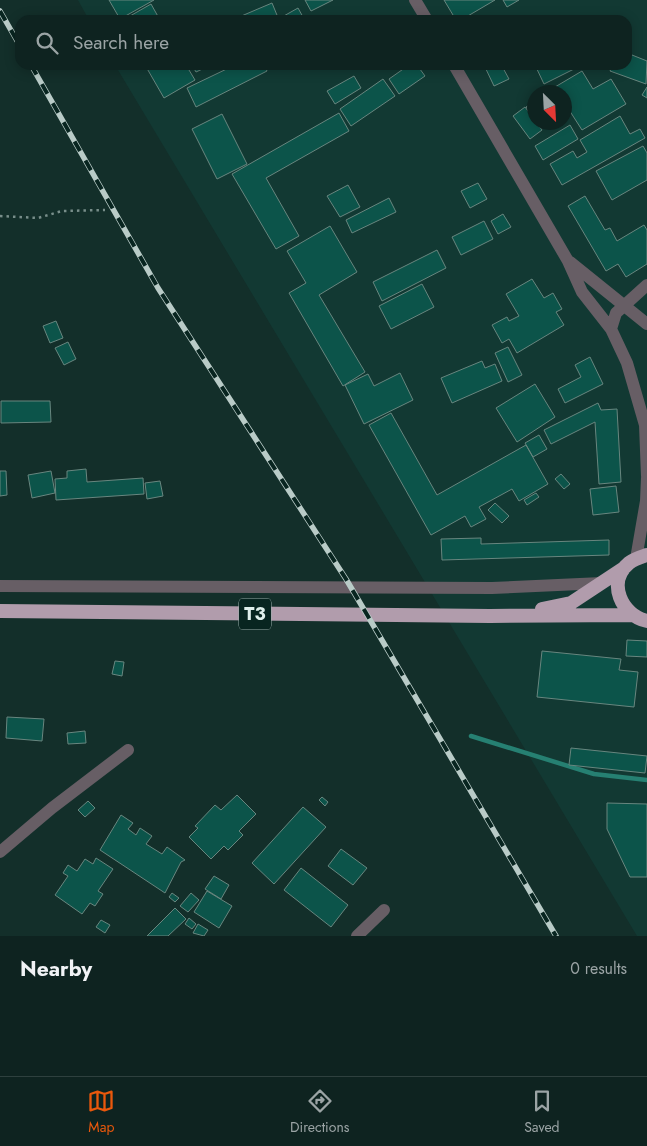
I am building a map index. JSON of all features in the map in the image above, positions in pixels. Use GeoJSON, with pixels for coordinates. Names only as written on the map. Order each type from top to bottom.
{"type":"FeatureCollection","features":[{"type":"Feature","properties":{"kind":"highway","name":"T3"},"geometry":{"type":"LineString","coordinates":[[510,616],[571,604],[642,557]]}},
{"type":"Feature","properties":{"kind":"highway"},"geometry":{"type":"LineString","coordinates":[[624,568],[619,579],[619,598],[632,615]]}},
{"type":"Feature","properties":{"kind":"highway","name":"T3"},"geometry":{"type":"LineString","coordinates":[[0,611],[510,616],[632,615],[647,621]]}},
{"type":"Feature","properties":{"kind":"street"},"geometry":{"type":"LineString","coordinates":[[415,0],[424,15]]}},
{"type":"Feature","properties":{"kind":"street"},"geometry":{"type":"LineString","coordinates":[[457,70],[568,261],[582,292],[611,329],[641,386],[647,477],[642,557]]}},
{"type":"Feature","properties":{"kind":"street"},"geometry":{"type":"LineString","coordinates":[[568,261],[647,324]]}},
{"type":"Feature","properties":{"kind":"street"},"geometry":{"type":"LineString","coordinates":[[600,287],[626,292],[643,289]]}},
{"type":"Feature","properties":{"kind":"street"},"geometry":{"type":"LineString","coordinates":[[611,329],[616,313],[643,289]]}},
{"type":"Feature","properties":{"kind":"street"},"geometry":{"type":"LineString","coordinates":[[0,586],[492,588],[604,583]]}},
{"type":"Feature","properties":{"kind":"street"},"geometry":{"type":"LineString","coordinates":[[0,852],[52,808],[128,750]]}},
{"type":"Feature","properties":{"kind":"street"},"geometry":{"type":"LineString","coordinates":[[357,936],[384,910]]}},
{"type":"Feature","properties":{"kind":"path"},"geometry":{"type":"LineString","coordinates":[[0,216],[38,218],[62,211],[105,210]]}},
{"type":"Feature","properties":{"kind":"shaded area"},"geometry":{"type":"Polygon","coordinates":[[[78,0],[647,0],[647,936],[637,936],[118,70],[632,70],[632,15],[86,15],[78,0]]]}},
{"type":"Feature","properties":{"kind":"building"},"geometry":{"type":"Polygon","coordinates":[[[109,0],[154,0],[127,15],[118,15],[109,0]]]}},
{"type":"Feature","properties":{"kind":"building"},"geometry":{"type":"Polygon","coordinates":[[[305,0],[333,0],[311,11],[305,0]]]}},
{"type":"Feature","properties":{"kind":"building"},"geometry":{"type":"Polygon","coordinates":[[[444,0],[495,0],[470,15],[453,15],[444,0]]]}},
{"type":"Feature","properties":{"kind":"building"},"geometry":{"type":"Polygon","coordinates":[[[503,0],[519,0],[507,7],[503,0]]]}},
{"type":"Feature","properties":{"kind":"building"},"geometry":{"type":"Polygon","coordinates":[[[272,3],[277,15],[244,15],[272,3]]]}},
{"type":"Feature","properties":{"kind":"building"},"geometry":{"type":"Polygon","coordinates":[[[151,4],[157,15],[132,15],[151,4]]]}},
{"type":"Feature","properties":{"kind":"building"},"geometry":{"type":"Polygon","coordinates":[[[298,8],[302,15],[286,15],[298,8]]]}},
{"type":"Feature","properties":{"kind":"building"},"geometry":{"type":"Polygon","coordinates":[[[632,55],[647,61],[646,84],[610,71],[632,70],[632,55]]]}},
{"type":"Feature","properties":{"kind":"building"},"geometry":{"type":"Polygon","coordinates":[[[148,70],[189,70],[195,80],[164,98],[148,70]]]}},
{"type":"Feature","properties":{"kind":"building"},"geometry":{"type":"Polygon","coordinates":[[[225,70],[267,71],[196,107],[187,88],[225,70]]]}},
{"type":"Feature","properties":{"kind":"building"},"geometry":{"type":"Polygon","coordinates":[[[402,70],[421,70],[425,76],[399,94],[389,79],[402,70]]]}},
{"type":"Feature","properties":{"kind":"building"},"geometry":{"type":"Polygon","coordinates":[[[486,70],[504,70],[509,79],[494,86],[486,70]]]}},
{"type":"Feature","properties":{"kind":"building"},"geometry":{"type":"Polygon","coordinates":[[[537,70],[572,70],[544,84],[537,70]]]}},
{"type":"Feature","properties":{"kind":"building"},"geometry":{"type":"Polygon","coordinates":[[[582,71],[593,89],[611,79],[626,104],[582,130],[572,114],[572,85],[558,85],[582,71]]]}},
{"type":"Feature","properties":{"kind":"building"},"geometry":{"type":"Polygon","coordinates":[[[354,76],[361,88],[335,104],[327,91],[354,76]]]}},
{"type":"Feature","properties":{"kind":"building"},"geometry":{"type":"Polygon","coordinates":[[[383,79],[395,96],[351,126],[340,109],[383,79]]]}},
{"type":"Feature","properties":{"kind":"building"},"geometry":{"type":"Polygon","coordinates":[[[647,87],[647,98],[642,95],[647,87]]]}},
{"type":"Feature","properties":{"kind":"building"},"geometry":{"type":"Polygon","coordinates":[[[525,107],[527,110],[527,130],[542,130],[530,139],[513,116],[525,107]]]}},
{"type":"Feature","properties":{"kind":"building"},"geometry":{"type":"Polygon","coordinates":[[[339,113],[349,131],[266,178],[299,236],[276,249],[232,174],[339,113]]]}},
{"type":"Feature","properties":{"kind":"building"},"geometry":{"type":"Polygon","coordinates":[[[222,114],[247,164],[217,179],[192,129],[222,114]]]}},
{"type":"Feature","properties":{"kind":"building"},"geometry":{"type":"Polygon","coordinates":[[[620,116],[630,134],[640,129],[645,138],[562,185],[550,164],[573,151],[577,158],[587,152],[580,140],[620,116]]]}},
{"type":"Feature","properties":{"kind":"building"},"geometry":{"type":"Polygon","coordinates":[[[572,128],[578,139],[543,160],[535,146],[562,130],[572,128]]]}},
{"type":"Feature","properties":{"kind":"building"},"geometry":{"type":"Polygon","coordinates":[[[643,146],[647,153],[647,180],[612,200],[596,171],[643,146]]]}},
{"type":"Feature","properties":{"kind":"building"},"geometry":{"type":"Polygon","coordinates":[[[478,183],[487,199],[470,208],[461,191],[478,183]]]}},
{"type":"Feature","properties":{"kind":"building"},"geometry":{"type":"Polygon","coordinates":[[[348,185],[360,207],[340,217],[327,196],[348,185]]]}},
{"type":"Feature","properties":{"kind":"building"},"geometry":{"type":"Polygon","coordinates":[[[585,196],[605,230],[610,228],[617,241],[644,225],[647,230],[647,264],[626,277],[618,264],[606,271],[568,206],[585,196]]]}},
{"type":"Feature","properties":{"kind":"building"},"geometry":{"type":"Polygon","coordinates":[[[389,198],[396,212],[352,233],[346,220],[389,198]]]}},
{"type":"Feature","properties":{"kind":"building"},"geometry":{"type":"Polygon","coordinates":[[[503,214],[511,227],[498,234],[491,221],[503,214]]]}},
{"type":"Feature","properties":{"kind":"building"},"geometry":{"type":"Polygon","coordinates":[[[484,221],[493,239],[461,255],[452,237],[484,221]]]}},
{"type":"Feature","properties":{"kind":"building"},"geometry":{"type":"Polygon","coordinates":[[[330,226],[357,272],[319,295],[365,372],[343,386],[289,293],[306,283],[287,251],[330,226]]]}},
{"type":"Feature","properties":{"kind":"building"},"geometry":{"type":"Polygon","coordinates":[[[437,250],[446,268],[382,301],[373,282],[437,250]]]}},
{"type":"Feature","properties":{"kind":"building"},"geometry":{"type":"Polygon","coordinates":[[[532,279],[544,298],[553,293],[562,309],[556,312],[564,325],[517,353],[509,339],[502,343],[492,325],[507,317],[509,321],[519,316],[506,294],[532,279]]]}},
{"type":"Feature","properties":{"kind":"building"},"geometry":{"type":"Polygon","coordinates":[[[422,284],[434,307],[391,329],[379,306],[422,284]]]}},
{"type":"Feature","properties":{"kind":"building"},"geometry":{"type":"Polygon","coordinates":[[[56,321],[63,338],[50,343],[43,326],[56,321]]]}},
{"type":"Feature","properties":{"kind":"building"},"geometry":{"type":"Polygon","coordinates":[[[68,342],[76,359],[64,365],[55,348],[68,342]]]}},
{"type":"Feature","properties":{"kind":"building"},"geometry":{"type":"Polygon","coordinates":[[[508,347],[522,375],[508,382],[495,353],[508,347]]]}},
{"type":"Feature","properties":{"kind":"building"},"geometry":{"type":"Polygon","coordinates":[[[590,357],[603,384],[565,403],[558,389],[581,377],[575,365],[590,357]]]}},
{"type":"Feature","properties":{"kind":"building"},"geometry":{"type":"Polygon","coordinates":[[[482,361],[485,368],[495,364],[502,381],[452,403],[441,378],[482,361]]]}},
{"type":"Feature","properties":{"kind":"building"},"geometry":{"type":"Polygon","coordinates":[[[400,373],[413,400],[364,424],[345,385],[368,374],[374,386],[400,373]]]}},
{"type":"Feature","properties":{"kind":"building"},"geometry":{"type":"Polygon","coordinates":[[[535,384],[555,417],[517,442],[496,408],[535,384]]]}},
{"type":"Feature","properties":{"kind":"building"},"geometry":{"type":"Polygon","coordinates":[[[1,401],[50,401],[51,422],[1,423],[1,401]]]}},
{"type":"Feature","properties":{"kind":"building"},"geometry":{"type":"Polygon","coordinates":[[[598,403],[601,410],[617,409],[621,482],[599,484],[595,422],[551,444],[544,430],[598,403]]]}},
{"type":"Feature","properties":{"kind":"building"},"geometry":{"type":"Polygon","coordinates":[[[391,413],[437,495],[526,445],[548,484],[519,501],[512,489],[479,507],[486,519],[471,527],[465,516],[431,535],[369,425],[391,413]]]}},
{"type":"Feature","properties":{"kind":"building"},"geometry":{"type":"Polygon","coordinates":[[[539,435],[547,449],[533,457],[525,443],[539,435]]]}},
{"type":"Feature","properties":{"kind":"building"},"geometry":{"type":"Polygon","coordinates":[[[86,469],[87,482],[143,478],[144,494],[56,500],[55,479],[67,478],[67,471],[86,469]]]}},
{"type":"Feature","properties":{"kind":"building"},"geometry":{"type":"Polygon","coordinates":[[[0,471],[6,471],[7,495],[0,496],[0,471]]]}},
{"type":"Feature","properties":{"kind":"building"},"geometry":{"type":"Polygon","coordinates":[[[51,471],[55,493],[32,498],[28,475],[51,471]]]}},
{"type":"Feature","properties":{"kind":"building"},"geometry":{"type":"Polygon","coordinates":[[[561,474],[570,484],[564,489],[555,479],[561,474]]]}},
{"type":"Feature","properties":{"kind":"building"},"geometry":{"type":"Polygon","coordinates":[[[160,481],[163,496],[147,499],[145,483],[160,481]]]}},
{"type":"Feature","properties":{"kind":"building"},"geometry":{"type":"Polygon","coordinates":[[[616,486],[619,512],[593,515],[590,489],[616,486]]]}},
{"type":"Feature","properties":{"kind":"building"},"geometry":{"type":"Polygon","coordinates":[[[536,493],[539,497],[527,505],[524,500],[536,493]]]}},
{"type":"Feature","properties":{"kind":"building"},"geometry":{"type":"Polygon","coordinates":[[[495,503],[509,516],[502,523],[488,510],[495,503]]]}},
{"type":"Feature","properties":{"kind":"building"},"geometry":{"type":"Polygon","coordinates":[[[481,538],[481,544],[609,540],[609,555],[442,560],[441,539],[481,538]]]}},
{"type":"Feature","properties":{"kind":"building"},"geometry":{"type":"Polygon","coordinates":[[[627,640],[647,641],[647,657],[626,656],[627,640]]]}},
{"type":"Feature","properties":{"kind":"building"},"geometry":{"type":"Polygon","coordinates":[[[542,651],[621,659],[619,670],[638,672],[634,707],[537,697],[542,651]]]}},
{"type":"Feature","properties":{"kind":"building"},"geometry":{"type":"Polygon","coordinates":[[[115,661],[124,662],[122,676],[112,674],[115,661]]]}},
{"type":"Feature","properties":{"kind":"building"},"geometry":{"type":"Polygon","coordinates":[[[7,717],[44,719],[42,741],[6,738],[7,717]]]}},
{"type":"Feature","properties":{"kind":"building"},"geometry":{"type":"Polygon","coordinates":[[[85,731],[86,743],[68,744],[67,733],[85,731]]]}},
{"type":"Feature","properties":{"kind":"building"},"geometry":{"type":"Polygon","coordinates":[[[571,748],[647,756],[645,773],[569,765],[571,748]]]}},
{"type":"Feature","properties":{"kind":"building"},"geometry":{"type":"Polygon","coordinates":[[[237,795],[256,814],[239,831],[243,835],[228,850],[224,846],[211,859],[189,837],[198,828],[195,826],[215,805],[221,810],[237,795]]]}},
{"type":"Feature","properties":{"kind":"building"},"geometry":{"type":"Polygon","coordinates":[[[322,797],[328,802],[325,806],[319,800],[322,797]]]}},
{"type":"Feature","properties":{"kind":"building"},"geometry":{"type":"Polygon","coordinates":[[[88,801],[95,808],[85,817],[78,810],[88,801]]]}},
{"type":"Feature","properties":{"kind":"building"},"geometry":{"type":"Polygon","coordinates":[[[607,803],[647,804],[647,877],[630,877],[607,829],[607,803]]]}},
{"type":"Feature","properties":{"kind":"building"},"geometry":{"type":"Polygon","coordinates":[[[303,807],[326,827],[274,884],[252,863],[303,807]]]}},
{"type":"Feature","properties":{"kind":"building"},"geometry":{"type":"Polygon","coordinates":[[[121,815],[133,823],[128,829],[136,835],[140,828],[152,836],[146,844],[162,854],[167,847],[185,860],[181,862],[165,893],[100,850],[121,815]]]}},
{"type":"Feature","properties":{"kind":"building"},"geometry":{"type":"Polygon","coordinates":[[[341,849],[367,868],[353,885],[328,866],[341,849]]]}},
{"type":"Feature","properties":{"kind":"building"},"geometry":{"type":"Polygon","coordinates":[[[96,858],[113,869],[98,891],[103,894],[95,906],[90,903],[82,914],[55,895],[68,876],[63,873],[68,865],[77,871],[85,859],[93,864],[96,858]]]}},
{"type":"Feature","properties":{"kind":"building"},"geometry":{"type":"Polygon","coordinates":[[[301,868],[348,905],[331,927],[284,890],[301,868]]]}},
{"type":"Feature","properties":{"kind":"building"},"geometry":{"type":"Polygon","coordinates":[[[214,876],[229,885],[221,899],[205,889],[214,876]]]}},
{"type":"Feature","properties":{"kind":"building"},"geometry":{"type":"Polygon","coordinates":[[[207,891],[232,906],[219,928],[194,912],[207,891]]]}},
{"type":"Feature","properties":{"kind":"building"},"geometry":{"type":"Polygon","coordinates":[[[172,893],[179,898],[175,902],[169,897],[172,893]]]}},
{"type":"Feature","properties":{"kind":"building"},"geometry":{"type":"Polygon","coordinates":[[[191,893],[199,900],[188,912],[180,906],[191,893]]]}},
{"type":"Feature","properties":{"kind":"building"},"geometry":{"type":"Polygon","coordinates":[[[175,908],[186,919],[168,936],[147,936],[175,908]]]}},
{"type":"Feature","properties":{"kind":"building"},"geometry":{"type":"Polygon","coordinates":[[[189,918],[196,924],[192,929],[185,924],[189,918]]]}},
{"type":"Feature","properties":{"kind":"building"},"geometry":{"type":"Polygon","coordinates":[[[101,920],[110,925],[105,933],[96,927],[101,920]]]}},
{"type":"Feature","properties":{"kind":"building"},"geometry":{"type":"Polygon","coordinates":[[[198,924],[208,930],[204,936],[193,933],[198,924]]]}},
{"type":"Feature","properties":{"kind":"waterway"},"geometry":{"type":"LineString","coordinates":[[471,736],[594,774],[647,780]]}},
{"type":"Feature","properties":{"kind":"railway"},"geometry":{"type":"LineString","coordinates":[[0,11],[15,37]]}},
{"type":"Feature","properties":{"kind":"railway"},"geometry":{"type":"LineString","coordinates":[[34,70],[158,288],[346,579],[556,936]]}}]}
